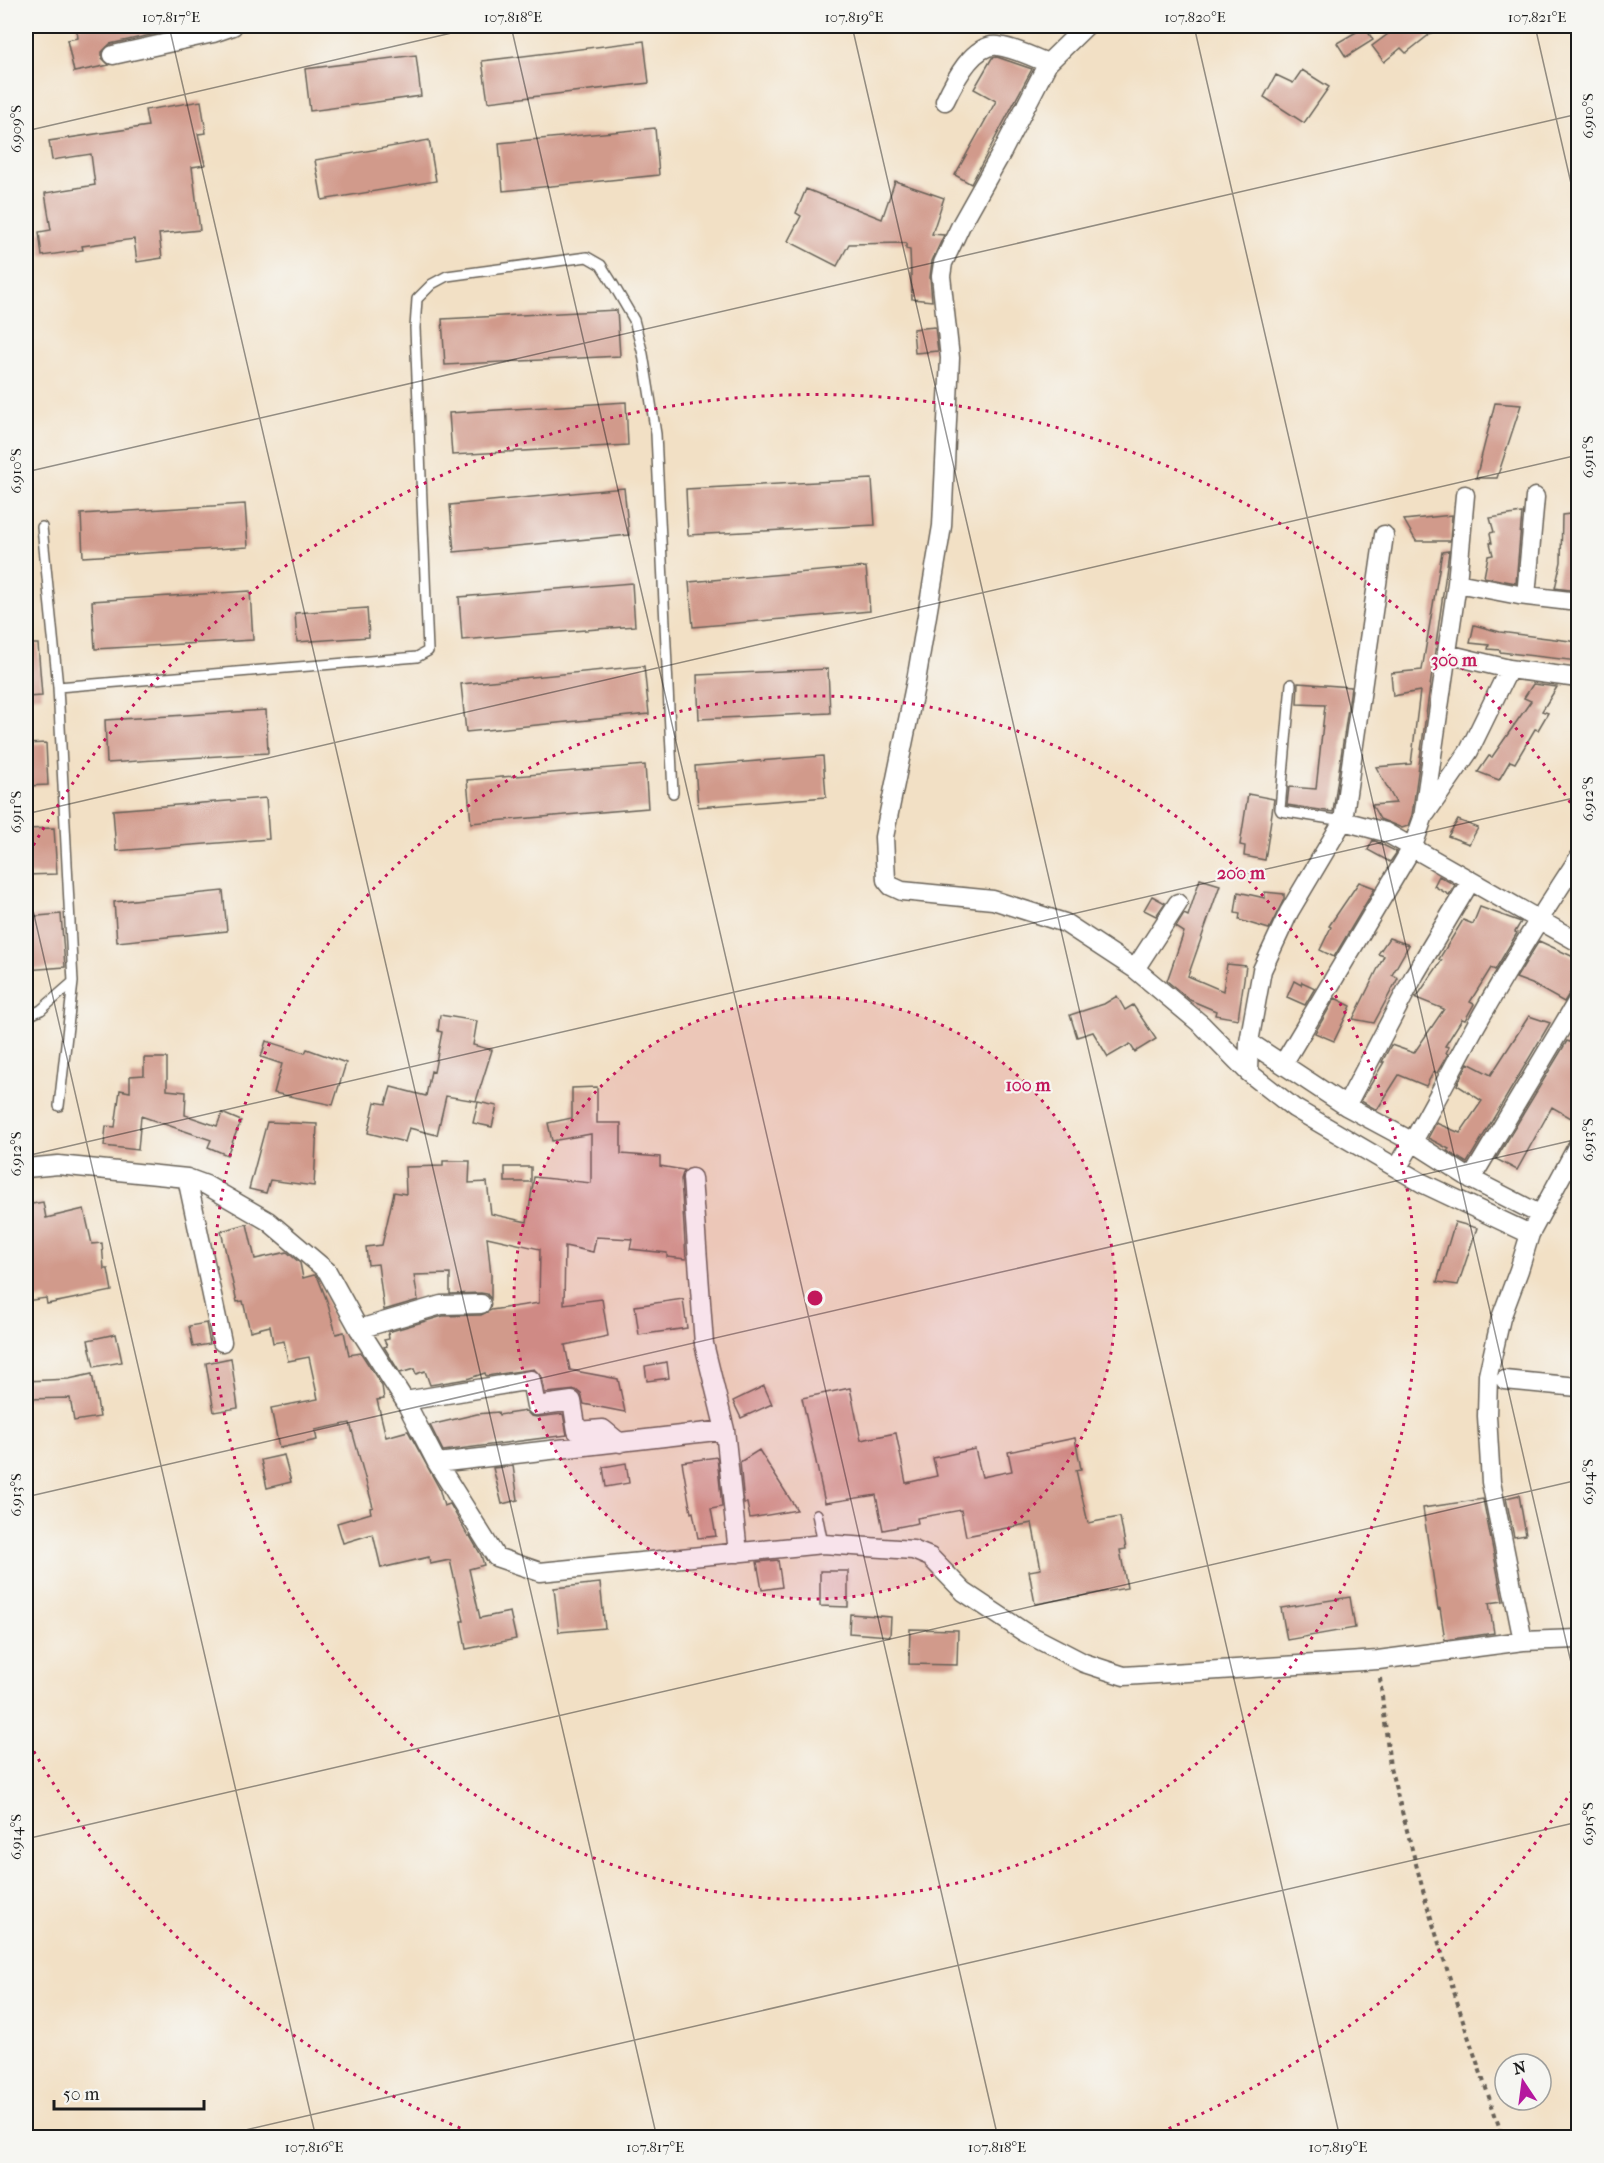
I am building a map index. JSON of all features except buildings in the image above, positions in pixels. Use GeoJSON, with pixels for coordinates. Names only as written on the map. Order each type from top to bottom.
{"type":"FeatureCollection","features":[{"type":"Feature","properties":{"kind":"street"},"geometry":{"type":"LineString","coordinates":[[113,55],[213,33],[233,26]]}},
{"type":"Feature","properties":{"kind":"street"},"geometry":{"type":"LineString","coordinates":[[1086,26],[1048,63],[943,263],[941,276],[950,358],[942,526],[916,681],[884,837],[886,880],[891,886],[902,891],[993,900],[1065,923],[1135,969],[1202,1025],[1248,1072],[1294,1108],[1422,1183],[1530,1234]]}},
{"type":"Feature","properties":{"kind":"street"},"geometry":{"type":"LineString","coordinates":[[945,101],[975,53],[982,49],[999,46],[1048,63]]}},
{"type":"Feature","properties":{"kind":"street"},"geometry":{"type":"LineString","coordinates":[[1283,1064],[1413,846],[1423,818],[1457,583],[1465,495]]}},
{"type":"Feature","properties":{"kind":"street"},"geometry":{"type":"LineString","coordinates":[[1526,596],[1535,497]]}},
{"type":"Feature","properties":{"kind":"street"},"geometry":{"type":"LineString","coordinates":[[1248,1072],[1249,1042],[1262,970],[1289,912],[1343,821],[1383,535]]}},
{"type":"Feature","properties":{"kind":"street"},"geometry":{"type":"LineString","coordinates":[[1457,583],[1526,596],[1578,602]]}},
{"type":"Feature","properties":{"kind":"street"},"geometry":{"type":"LineString","coordinates":[[1447,654],[1509,669],[1578,678]]}},
{"type":"Feature","properties":{"kind":"street"},"geometry":{"type":"LineString","coordinates":[[1423,818],[1468,751],[1509,669]]}},
{"type":"Feature","properties":{"kind":"street"},"geometry":{"type":"LineString","coordinates":[[1343,821],[1385,832],[1413,846],[1470,882],[1578,942]]}},
{"type":"Feature","properties":{"kind":"street"},"geometry":{"type":"LineString","coordinates":[[1397,1168],[1538,920],[1578,859]]}},
{"type":"Feature","properties":{"kind":"street"},"geometry":{"type":"LineString","coordinates":[[1346,1106],[1415,974],[1470,882]]}},
{"type":"Feature","properties":{"kind":"street"},"geometry":{"type":"LineString","coordinates":[[1135,969],[1178,903]]}},
{"type":"Feature","properties":{"kind":"street"},"geometry":{"type":"LineString","coordinates":[[1471,1179],[1578,1000]]}},
{"type":"Feature","properties":{"kind":"street"},"geometry":{"type":"LineString","coordinates":[[1249,1042],[1346,1106],[1413,1142],[1471,1179],[1539,1214]]}},
{"type":"Feature","properties":{"kind":"street"},"geometry":{"type":"LineString","coordinates":[[1523,1641],[1491,1482],[1487,1416],[1488,1375],[1499,1330],[1530,1234],[1578,1145]]}},
{"type":"Feature","properties":{"kind":"street"},"geometry":{"type":"LineString","coordinates":[[26,1168],[58,1164],[187,1178],[206,1185],[268,1221],[327,1271],[359,1329],[405,1401],[437,1463],[496,1557],[540,1572],[823,1544],[914,1550],[930,1557],[964,1592],[1024,1632],[1084,1663],[1124,1676],[1378,1660],[1523,1641],[1578,1639]]}},
{"type":"Feature","properties":{"kind":"street"},"geometry":{"type":"LineString","coordinates":[[187,1178],[222,1342]]}},
{"type":"Feature","properties":{"kind":"street"},"geometry":{"type":"LineString","coordinates":[[692,1178],[704,1344],[725,1430],[738,1553]]}},
{"type":"Feature","properties":{"kind":"street"},"geometry":{"type":"LineString","coordinates":[[359,1329],[441,1305],[481,1304]]}},
{"type":"Feature","properties":{"kind":"street"},"geometry":{"type":"LineString","coordinates":[[405,1401],[531,1380],[536,1406],[572,1401],[577,1431],[603,1429],[620,1443]]}},
{"type":"Feature","properties":{"kind":"street"},"geometry":{"type":"LineString","coordinates":[[1505,1380],[1578,1387]]}},
{"type":"Feature","properties":{"kind":"street"},"geometry":{"type":"LineString","coordinates":[[437,1463],[725,1430]]}},
{"type":"Feature","properties":{"kind":"lane"},"geometry":{"type":"LineString","coordinates":[[58,687],[417,657],[428,651],[415,328],[417,299],[432,284],[447,276],[587,257],[601,265],[634,320],[643,354],[656,435],[673,793]]}},
{"type":"Feature","properties":{"kind":"lane"},"geometry":{"type":"LineString","coordinates":[[42,527],[58,687],[73,982],[59,1106]]}},
{"type":"Feature","properties":{"kind":"lane"},"geometry":{"type":"LineString","coordinates":[[1291,684],[1280,809],[1343,821]]}},
{"type":"Feature","properties":{"kind":"lane"},"geometry":{"type":"LineString","coordinates":[[26,1017],[41,1010],[73,982]]}},
{"type":"Feature","properties":{"kind":"lane"},"geometry":{"type":"LineString","coordinates":[[817,1514],[823,1544]]}},
{"type":"Feature","properties":{"kind":"path"},"geometry":{"type":"LineString","coordinates":[[1378,1660],[1390,1767],[1427,1905],[1503,2138]]}}]}
